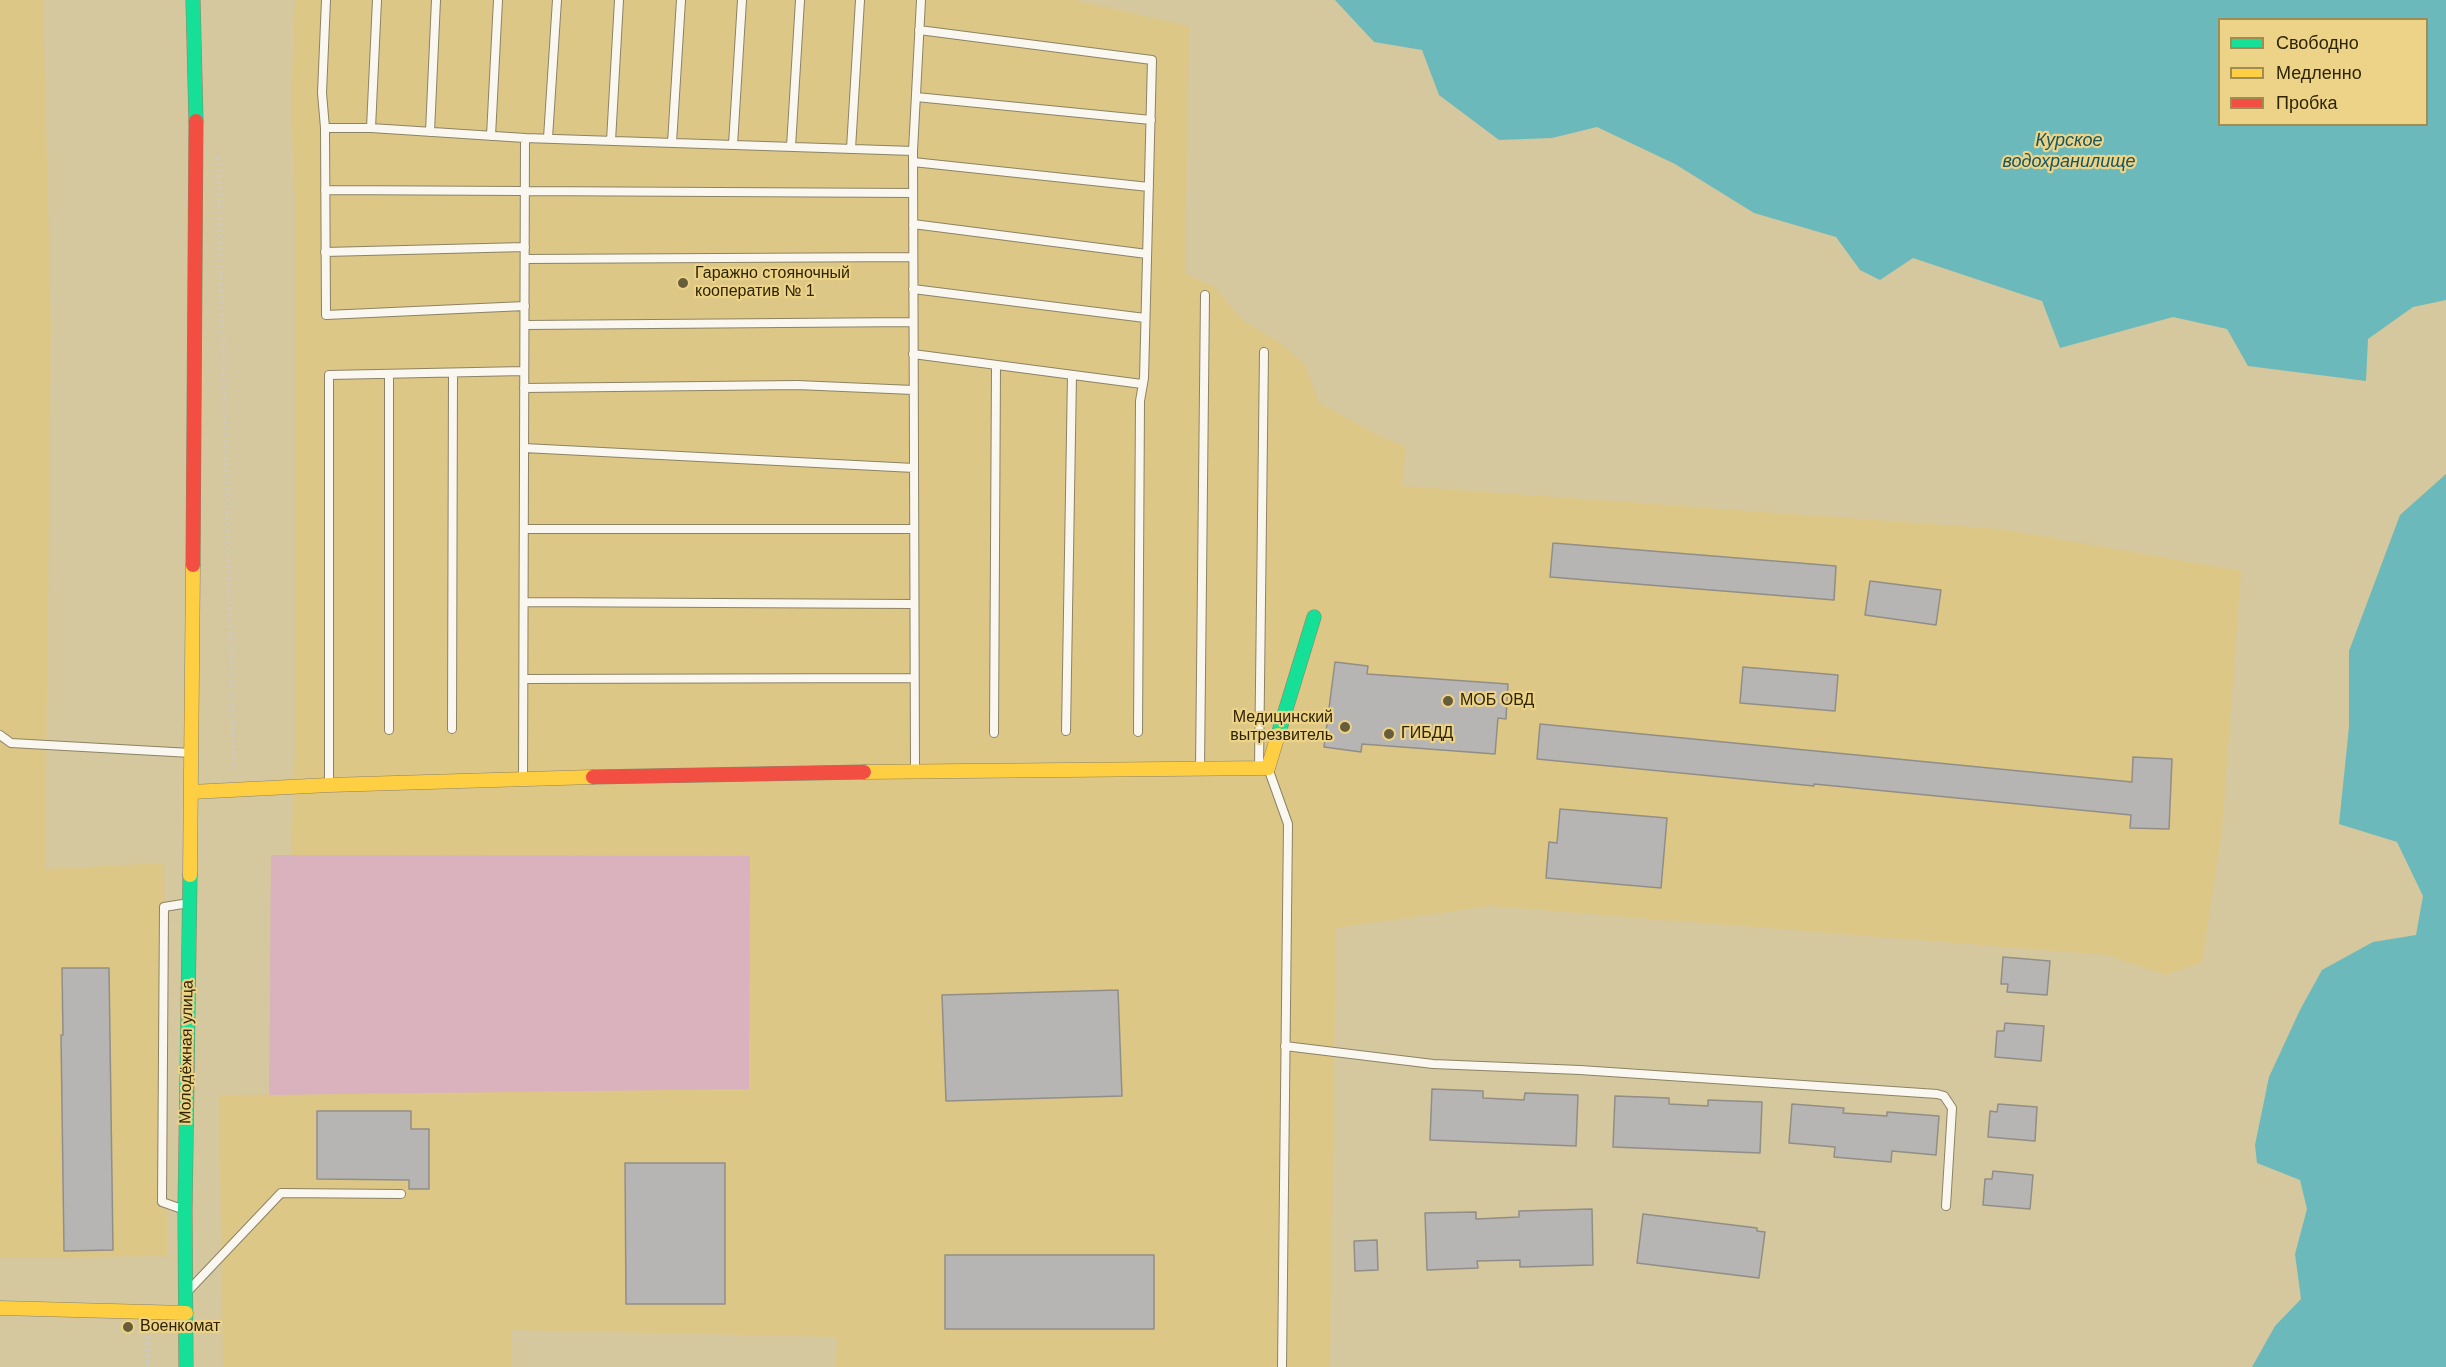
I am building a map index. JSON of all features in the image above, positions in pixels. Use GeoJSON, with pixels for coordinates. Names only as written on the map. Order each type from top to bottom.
{"type":"FeatureCollection","features":[{"type":"Feature","properties":{"kind":"street","name":"Молодёжная улица"},"geometry":{"type":"LineString","coordinates":[[186,1367],[185,1210],[192,753],[196,113],[192,0]]}},
{"type":"Feature","properties":{"kind":"street"},"geometry":{"type":"LineString","coordinates":[[191,792],[329,785],[708,773],[1264,768],[1314,617]]}},
{"type":"Feature","properties":{"kind":"street"},"geometry":{"type":"LineString","coordinates":[[0,1308],[186,1313]]}},
{"type":"Feature","properties":{"kind":"lane"},"geometry":{"type":"LineString","coordinates":[[326,0],[322,93],[325,128],[326,315],[525,306]]}},
{"type":"Feature","properties":{"kind":"lane"},"geometry":{"type":"LineString","coordinates":[[371,128],[377,0]]}},
{"type":"Feature","properties":{"kind":"lane"},"geometry":{"type":"LineString","coordinates":[[430,132],[436,0]]}},
{"type":"Feature","properties":{"kind":"lane"},"geometry":{"type":"LineString","coordinates":[[490,136],[498,0]]}},
{"type":"Feature","properties":{"kind":"lane"},"geometry":{"type":"LineString","coordinates":[[548,138],[557,0]]}},
{"type":"Feature","properties":{"kind":"lane"},"geometry":{"type":"LineString","coordinates":[[611,141],[619,0]]}},
{"type":"Feature","properties":{"kind":"lane"},"geometry":{"type":"LineString","coordinates":[[672,143],[681,0]]}},
{"type":"Feature","properties":{"kind":"lane"},"geometry":{"type":"LineString","coordinates":[[733,145],[742,0]]}},
{"type":"Feature","properties":{"kind":"lane"},"geometry":{"type":"LineString","coordinates":[[791,147],[800,0]]}},
{"type":"Feature","properties":{"kind":"lane"},"geometry":{"type":"LineString","coordinates":[[851,149],[860,0]]}},
{"type":"Feature","properties":{"kind":"lane"},"geometry":{"type":"LineString","coordinates":[[915,771],[912,151],[921,0]]}},
{"type":"Feature","properties":{"kind":"lane"},"geometry":{"type":"LineString","coordinates":[[920,30],[1152,60],[1143,384],[1140,401],[1138,732]]}},
{"type":"Feature","properties":{"kind":"lane"},"geometry":{"type":"LineString","coordinates":[[916,98],[1151,120]]}},
{"type":"Feature","properties":{"kind":"lane"},"geometry":{"type":"LineString","coordinates":[[325,128],[371,128],[525,138],[912,151]]}},
{"type":"Feature","properties":{"kind":"lane"},"geometry":{"type":"LineString","coordinates":[[523,779],[525,138]]}},
{"type":"Feature","properties":{"kind":"lane"},"geometry":{"type":"LineString","coordinates":[[913,162],[1149,187]]}},
{"type":"Feature","properties":{"kind":"lane"},"geometry":{"type":"LineString","coordinates":[[325,190],[913,193]]}},
{"type":"Feature","properties":{"kind":"lane"},"geometry":{"type":"LineString","coordinates":[[913,224],[1147,254]]}},
{"type":"Feature","properties":{"kind":"lane"},"geometry":{"type":"LineString","coordinates":[[326,252],[525,247]]}},
{"type":"Feature","properties":{"kind":"lane"},"geometry":{"type":"LineString","coordinates":[[525,259],[913,258]]}},
{"type":"Feature","properties":{"kind":"lane"},"geometry":{"type":"LineString","coordinates":[[913,289],[1145,318]]}},
{"type":"Feature","properties":{"kind":"lane"},"geometry":{"type":"LineString","coordinates":[[1200,768],[1205,295]]}},
{"type":"Feature","properties":{"kind":"lane"},"geometry":{"type":"LineString","coordinates":[[525,325],[913,322]]}},
{"type":"Feature","properties":{"kind":"lane"},"geometry":{"type":"LineString","coordinates":[[1264,352],[1264,768],[1288,824],[1282,1367]]}},
{"type":"Feature","properties":{"kind":"lane"},"geometry":{"type":"LineString","coordinates":[[913,354],[1143,384]]}},
{"type":"Feature","properties":{"kind":"lane"},"geometry":{"type":"LineString","coordinates":[[994,733],[996,364]]}},
{"type":"Feature","properties":{"kind":"lane"},"geometry":{"type":"LineString","coordinates":[[329,785],[329,375],[524,371]]}},
{"type":"Feature","properties":{"kind":"lane"},"geometry":{"type":"LineString","coordinates":[[452,729],[453,373]]}},
{"type":"Feature","properties":{"kind":"lane"},"geometry":{"type":"LineString","coordinates":[[388,374],[388,730]]}},
{"type":"Feature","properties":{"kind":"lane"},"geometry":{"type":"LineString","coordinates":[[1066,731],[1071,375]]}},
{"type":"Feature","properties":{"kind":"lane"},"geometry":{"type":"LineString","coordinates":[[524,388],[796,385],[913,390]]}},
{"type":"Feature","properties":{"kind":"lane"},"geometry":{"type":"LineString","coordinates":[[524,448],[914,468]]}},
{"type":"Feature","properties":{"kind":"lane"},"geometry":{"type":"LineString","coordinates":[[524,529],[914,529]]}},
{"type":"Feature","properties":{"kind":"lane"},"geometry":{"type":"LineString","coordinates":[[524,603],[914,604]]}},
{"type":"Feature","properties":{"kind":"lane"},"geometry":{"type":"LineString","coordinates":[[524,679],[914,678]]}},
{"type":"Feature","properties":{"kind":"lane"},"geometry":{"type":"LineString","coordinates":[[0,735],[10,743],[192,753]]}},
{"type":"Feature","properties":{"kind":"lane"},"geometry":{"type":"LineString","coordinates":[[185,1210],[162,1202],[164,907],[189,903]]}},
{"type":"Feature","properties":{"kind":"lane"},"geometry":{"type":"LineString","coordinates":[[1285,1046],[1433,1064],[1580,1070],[1937,1094],[1944,1096],[1952,1108],[1946,1206]]}},
{"type":"Feature","properties":{"kind":"lane"},"geometry":{"type":"LineString","coordinates":[[185,1294],[281,1193],[401,1194]]}},
{"type":"Feature","properties":{"kind":"path"},"geometry":{"type":"LineString","coordinates":[[218,154],[235,790]]}},
{"type":"Feature","properties":{"kind":"path"},"geometry":{"type":"LineString","coordinates":[[143,1312],[147,1329],[147,1367]]}},
{"type":"Feature","properties":{"kind":"shaded area"},"geometry":{"type":"Polygon","coordinates":[[[0,0],[43,0],[51,326],[45,869],[164,863],[167,1256],[0,1258],[0,0]]]}},
{"type":"Feature","properties":{"kind":"shaded area"},"geometry":{"type":"Polygon","coordinates":[[[295,0],[1075,0],[1189,26],[1185,274],[1214,286],[1243,321],[1279,342],[1305,364],[1319,403],[1380,436],[1406,447],[1402,486],[2000,529],[2241,571],[2222,830],[2202,962],[2166,975],[2107,955],[1489,906],[1336,928],[1330,1367],[836,1367],[837,1337],[512,1330],[511,1367],[223,1367],[219,1095],[749,1089],[750,856],[291,855],[295,745],[295,199],[291,107],[295,0]]]}},
{"type":"Feature","properties":{"kind":"shaded area"},"geometry":{"type":"Polygon","coordinates":[[[271,855],[750,856],[749,1089],[269,1095],[271,855]]]}},
{"type":"Feature","properties":{"kind":"water","name":"Курское водохранилище"},"geometry":{"type":"Polygon","coordinates":[[[1335,0],[2446,0],[2446,300],[2413,307],[2368,339],[2366,381],[2248,366],[2227,329],[2173,317],[2060,348],[2042,301],[1913,258],[1880,280],[1860,270],[1836,237],[1754,213],[1675,164],[1597,127],[1552,138],[1499,140],[1439,95],[1422,50],[1374,42],[1335,0]]]}},
{"type":"Feature","properties":{"kind":"water"},"geometry":{"type":"Polygon","coordinates":[[[2446,474],[2446,1367],[2252,1367],[2275,1326],[2301,1299],[2295,1254],[2307,1209],[2300,1180],[2257,1163],[2255,1145],[2269,1077],[2300,1010],[2322,970],[2373,942],[2416,935],[2423,896],[2397,842],[2339,824],[2349,727],[2349,651],[2400,515],[2446,474]]]}},
{"type":"Feature","properties":{"kind":"building"},"geometry":{"type":"Polygon","coordinates":[[[1553,543],[1836,566],[1834,600],[1550,577],[1553,543]]]}},
{"type":"Feature","properties":{"kind":"building"},"geometry":{"type":"Polygon","coordinates":[[[1870,581],[1941,590],[1936,625],[1865,615],[1870,581]]]}},
{"type":"Feature","properties":{"kind":"building","name":"МОБ ОВД"},"geometry":{"type":"Polygon","coordinates":[[[1335,662],[1368,666],[1367,674],[1508,684],[1506,719],[1498,718],[1495,754],[1362,744],[1361,752],[1324,747],[1335,662]]]}},
{"type":"Feature","properties":{"kind":"building"},"geometry":{"type":"Polygon","coordinates":[[[1743,667],[1838,675],[1835,711],[1740,703],[1743,667]]]}},
{"type":"Feature","properties":{"kind":"building"},"geometry":{"type":"Polygon","coordinates":[[[1540,724],[2132,782],[2133,757],[2172,759],[2169,829],[2130,828],[2131,815],[1537,759],[1540,724]]]}},
{"type":"Feature","properties":{"kind":"building"},"geometry":{"type":"Polygon","coordinates":[[[1560,809],[1667,818],[1661,888],[1546,878],[1549,842],[1557,843],[1560,809]]]}},
{"type":"Feature","properties":{"kind":"building"},"geometry":{"type":"Polygon","coordinates":[[[2003,957],[2050,961],[2047,995],[2007,992],[2008,984],[2001,984],[2003,957]]]}},
{"type":"Feature","properties":{"kind":"building"},"geometry":{"type":"Polygon","coordinates":[[[62,968],[109,968],[113,1250],[64,1251],[62,968]]]}},
{"type":"Feature","properties":{"kind":"building"},"geometry":{"type":"Polygon","coordinates":[[[1118,990],[1122,1096],[946,1101],[942,995],[1118,990]]]}},
{"type":"Feature","properties":{"kind":"building"},"geometry":{"type":"Polygon","coordinates":[[[2005,1023],[2044,1026],[2041,1061],[1995,1057],[1997,1031],[2004,1031],[2005,1023]]]}},
{"type":"Feature","properties":{"kind":"building"},"geometry":{"type":"Polygon","coordinates":[[[1432,1089],[1483,1091],[1483,1098],[1524,1100],[1525,1093],[1578,1095],[1576,1146],[1430,1140],[1432,1089]]]}},
{"type":"Feature","properties":{"kind":"building"},"geometry":{"type":"Polygon","coordinates":[[[1615,1096],[1669,1098],[1669,1104],[1708,1106],[1708,1100],[1762,1102],[1760,1153],[1613,1147],[1615,1096]]]}},
{"type":"Feature","properties":{"kind":"building"},"geometry":{"type":"Polygon","coordinates":[[[1792,1104],[1844,1108],[1843,1113],[1887,1116],[1887,1112],[1939,1116],[1936,1155],[1892,1151],[1891,1162],[1834,1157],[1835,1147],[1789,1143],[1792,1104]]]}},
{"type":"Feature","properties":{"kind":"building"},"geometry":{"type":"Polygon","coordinates":[[[1998,1104],[2037,1107],[2035,1141],[1988,1137],[1990,1111],[1997,1112],[1998,1104]]]}},
{"type":"Feature","properties":{"kind":"building"},"geometry":{"type":"Polygon","coordinates":[[[317,1111],[411,1111],[411,1129],[429,1129],[429,1189],[409,1189],[409,1180],[317,1179],[317,1111]]]}},
{"type":"Feature","properties":{"kind":"building"},"geometry":{"type":"Polygon","coordinates":[[[625,1163],[725,1163],[725,1304],[626,1304],[625,1163]]]}},
{"type":"Feature","properties":{"kind":"building"},"geometry":{"type":"Polygon","coordinates":[[[1993,1171],[2033,1175],[2030,1209],[1983,1205],[1985,1179],[1992,1179],[1993,1171]]]}},
{"type":"Feature","properties":{"kind":"building"},"geometry":{"type":"Polygon","coordinates":[[[1592,1209],[1593,1265],[1520,1267],[1520,1260],[1477,1261],[1478,1268],[1427,1270],[1425,1213],[1476,1212],[1476,1219],[1519,1217],[1519,1211],[1592,1209]]]}},
{"type":"Feature","properties":{"kind":"building"},"geometry":{"type":"Polygon","coordinates":[[[1643,1214],[1757,1228],[1757,1231],[1765,1232],[1759,1278],[1637,1263],[1643,1214]]]}},
{"type":"Feature","properties":{"kind":"building"},"geometry":{"type":"Polygon","coordinates":[[[1377,1240],[1378,1270],[1355,1271],[1354,1241],[1377,1240]]]}},
{"type":"Feature","properties":{"kind":"building"},"geometry":{"type":"Polygon","coordinates":[[[945,1255],[1154,1255],[1154,1329],[945,1329],[945,1255]]]}},
{"type":"Feature","properties":{"kind":"traffic: fast"},"geometry":{"type":"LineString","coordinates":[[193,0],[196,121]]}},
{"type":"Feature","properties":{"kind":"traffic: fast"},"geometry":{"type":"LineString","coordinates":[[1278,735],[1314,617]]}},
{"type":"Feature","properties":{"kind":"traffic: fast"},"geometry":{"type":"LineString","coordinates":[[186,1367],[185,1210],[190,875]]}},
{"type":"Feature","properties":{"kind":"traffic: slow"},"geometry":{"type":"LineString","coordinates":[[190,875],[193,565]]}},
{"type":"Feature","properties":{"kind":"traffic: slow"},"geometry":{"type":"LineString","coordinates":[[864,772],[1268,768],[1278,735]]}},
{"type":"Feature","properties":{"kind":"traffic: slow"},"geometry":{"type":"LineString","coordinates":[[191,792],[329,785],[593,777]]}},
{"type":"Feature","properties":{"kind":"traffic: slow"},"geometry":{"type":"LineString","coordinates":[[0,1308],[186,1313]]}},
{"type":"Feature","properties":{"kind":"traffic: jam"},"geometry":{"type":"LineString","coordinates":[[193,565],[196,121]]}},
{"type":"Feature","properties":{"kind":"traffic: jam"},"geometry":{"type":"LineString","coordinates":[[593,777],[864,772]]}},
{"type":"Feature","properties":{"kind":"place","name":"Гаражно стояночный кооператив № 1"},"geometry":{"type":"Point","coordinates":[683,283]}},
{"type":"Feature","properties":{"kind":"place","name":"МОБ ОВД"},"geometry":{"type":"Point","coordinates":[1448,701]}},
{"type":"Feature","properties":{"kind":"place","name":"Медицинский вытрезвитель"},"geometry":{"type":"Point","coordinates":[1345,727]}},
{"type":"Feature","properties":{"kind":"place","name":"ГИБДД"},"geometry":{"type":"Point","coordinates":[1389,734]}},
{"type":"Feature","properties":{"kind":"place","name":"Военкомат"},"geometry":{"type":"Point","coordinates":[128,1327]}}]}
